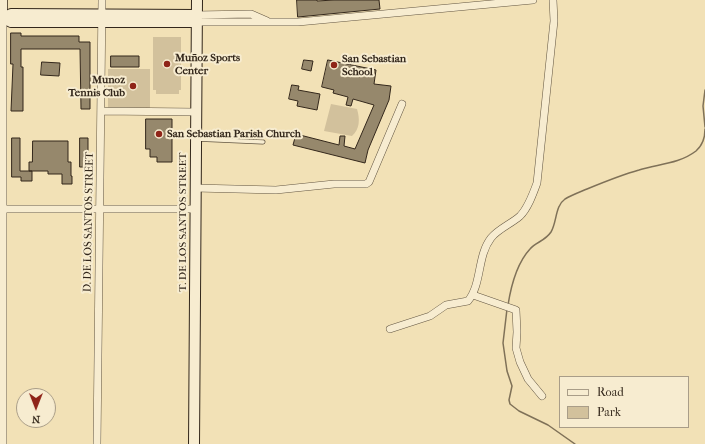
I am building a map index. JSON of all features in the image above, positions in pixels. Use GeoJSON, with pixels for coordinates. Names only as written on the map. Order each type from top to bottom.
{"type":"FeatureCollection","features":[{"type":"Feature","properties":{"kind":"main road","name":"T. DE LOS SANTOS STREET"},"geometry":{"type":"LineString","coordinates":[[194,444],[197,0]]}},
{"type":"Feature","properties":{"kind":"main road"},"geometry":{"type":"LineString","coordinates":[[2,18],[11,14],[51,18],[196,18]]}},
{"type":"Feature","properties":{"kind":"street"},"geometry":{"type":"LineString","coordinates":[[3,0],[1,115],[4,444]]}},
{"type":"Feature","properties":{"kind":"street","name":"D. DE LOS SANTOS STREET"},"geometry":{"type":"LineString","coordinates":[[97,444],[102,0]]}},
{"type":"Feature","properties":{"kind":"street"},"geometry":{"type":"LineString","coordinates":[[196,18],[251,14],[270,22],[298,22],[533,0]]}},
{"type":"Feature","properties":{"kind":"street"},"geometry":{"type":"LineString","coordinates":[[390,329],[430,316],[446,305],[468,301],[473,295],[485,251],[491,238],[521,215],[532,197],[537,183],[554,21],[553,0]]}},
{"type":"Feature","properties":{"kind":"street"},"geometry":{"type":"LineString","coordinates":[[195,188],[276,190],[328,184],[366,184],[369,182],[402,104]]}},
{"type":"Feature","properties":{"kind":"street"},"geometry":{"type":"LineString","coordinates":[[101,111],[196,112]]}},
{"type":"Feature","properties":{"kind":"street"},"geometry":{"type":"LineString","coordinates":[[2,209],[195,209]]}},
{"type":"Feature","properties":{"kind":"street"},"geometry":{"type":"LineString","coordinates":[[473,295],[516,310],[516,348],[520,362],[528,379],[542,396]]}},
{"type":"Feature","properties":{"kind":"lane"},"geometry":{"type":"LineString","coordinates":[[195,139],[263,142]]}},
{"type":"Feature","properties":{"kind":"green space","name":"Muñoz Sports Center"},"geometry":{"type":"Polygon","coordinates":[[[153,37],[181,37],[181,90],[179,90],[179,94],[156,94],[156,90],[153,90],[153,37]]]}},
{"type":"Feature","properties":{"kind":"green space"},"geometry":{"type":"Polygon","coordinates":[[[108,69],[150,69],[150,109],[108,108],[108,69]]]}},
{"type":"Feature","properties":{"kind":"green space"},"geometry":{"type":"Polygon","coordinates":[[[331,104],[357,109],[359,124],[357,130],[352,136],[324,131],[331,104]]]}},
{"type":"Feature","properties":{"kind":"building"},"geometry":{"type":"Polygon","coordinates":[[[297,0],[379,0],[380,9],[298,17],[297,0]]]}},
{"type":"Feature","properties":{"kind":"building"},"geometry":{"type":"Polygon","coordinates":[[[11,33],[21,33],[21,36],[79,36],[79,42],[90,42],[90,109],[81,109],[80,49],[21,49],[21,67],[23,67],[23,111],[11,111],[13,64],[11,64],[11,33]]]}},
{"type":"Feature","properties":{"kind":"building"},"geometry":{"type":"Polygon","coordinates":[[[111,56],[139,56],[139,67],[111,67],[111,56]]]}},
{"type":"Feature","properties":{"kind":"building"},"geometry":{"type":"Polygon","coordinates":[[[304,60],[313,61],[311,71],[302,69],[304,60]]]}},
{"type":"Feature","properties":{"kind":"building"},"geometry":{"type":"Polygon","coordinates":[[[328,60],[376,70],[374,84],[391,86],[389,100],[368,150],[365,163],[293,145],[296,134],[339,145],[340,136],[345,136],[344,146],[355,149],[374,105],[353,99],[351,106],[346,105],[348,97],[333,93],[334,90],[322,87],[328,60]]]}},
{"type":"Feature","properties":{"kind":"building"},"geometry":{"type":"Polygon","coordinates":[[[42,62],[60,63],[59,76],[41,75],[42,62]]]}},
{"type":"Feature","properties":{"kind":"building"},"geometry":{"type":"Polygon","coordinates":[[[292,85],[299,86],[298,90],[320,94],[317,110],[297,106],[298,101],[289,99],[292,85]]]}},
{"type":"Feature","properties":{"kind":"building","name":"San Sebastian Parish Church"},"geometry":{"type":"Polygon","coordinates":[[[146,119],[172,119],[172,162],[157,162],[157,157],[150,157],[150,149],[146,149],[146,119]]]}},
{"type":"Feature","properties":{"kind":"building"},"geometry":{"type":"Polygon","coordinates":[[[12,138],[20,138],[20,171],[32,171],[32,181],[21,181],[21,177],[12,177],[12,138]]]}},
{"type":"Feature","properties":{"kind":"building"},"geometry":{"type":"Polygon","coordinates":[[[80,138],[88,138],[88,167],[80,167],[80,138]]]}},
{"type":"Feature","properties":{"kind":"building"},"geometry":{"type":"Polygon","coordinates":[[[33,141],[68,141],[68,162],[71,162],[72,184],[62,184],[62,174],[48,174],[48,171],[29,171],[29,162],[32,162],[33,141]]]}},
{"type":"Feature","properties":{"kind":"waterway"},"geometry":{"type":"LineString","coordinates":[[705,90],[703,106],[705,127]]}},
{"type":"Feature","properties":{"kind":"waterway"},"geometry":{"type":"LineString","coordinates":[[508,305],[518,268],[525,255],[532,247],[551,232],[559,206],[565,199],[619,176],[683,159],[696,151],[702,144],[705,129]]}},
{"type":"Feature","properties":{"kind":"waterway"},"geometry":{"type":"LineString","coordinates":[[507,309],[503,343],[507,371],[512,386],[509,400],[510,404],[519,411],[548,425],[575,444]]}},
{"type":"Feature","properties":{"kind":"place","name":"Muñoz Sports Center"},"geometry":{"type":"Point","coordinates":[167,64]}},
{"type":"Feature","properties":{"kind":"place","name":"San Sebastian School"},"geometry":{"type":"Point","coordinates":[334,65]}},
{"type":"Feature","properties":{"kind":"place","name":"Munoz Tennis Club"},"geometry":{"type":"Point","coordinates":[133,86]}},
{"type":"Feature","properties":{"kind":"place","name":"San Sebastian Parish Church"},"geometry":{"type":"Point","coordinates":[159,134]}}]}
